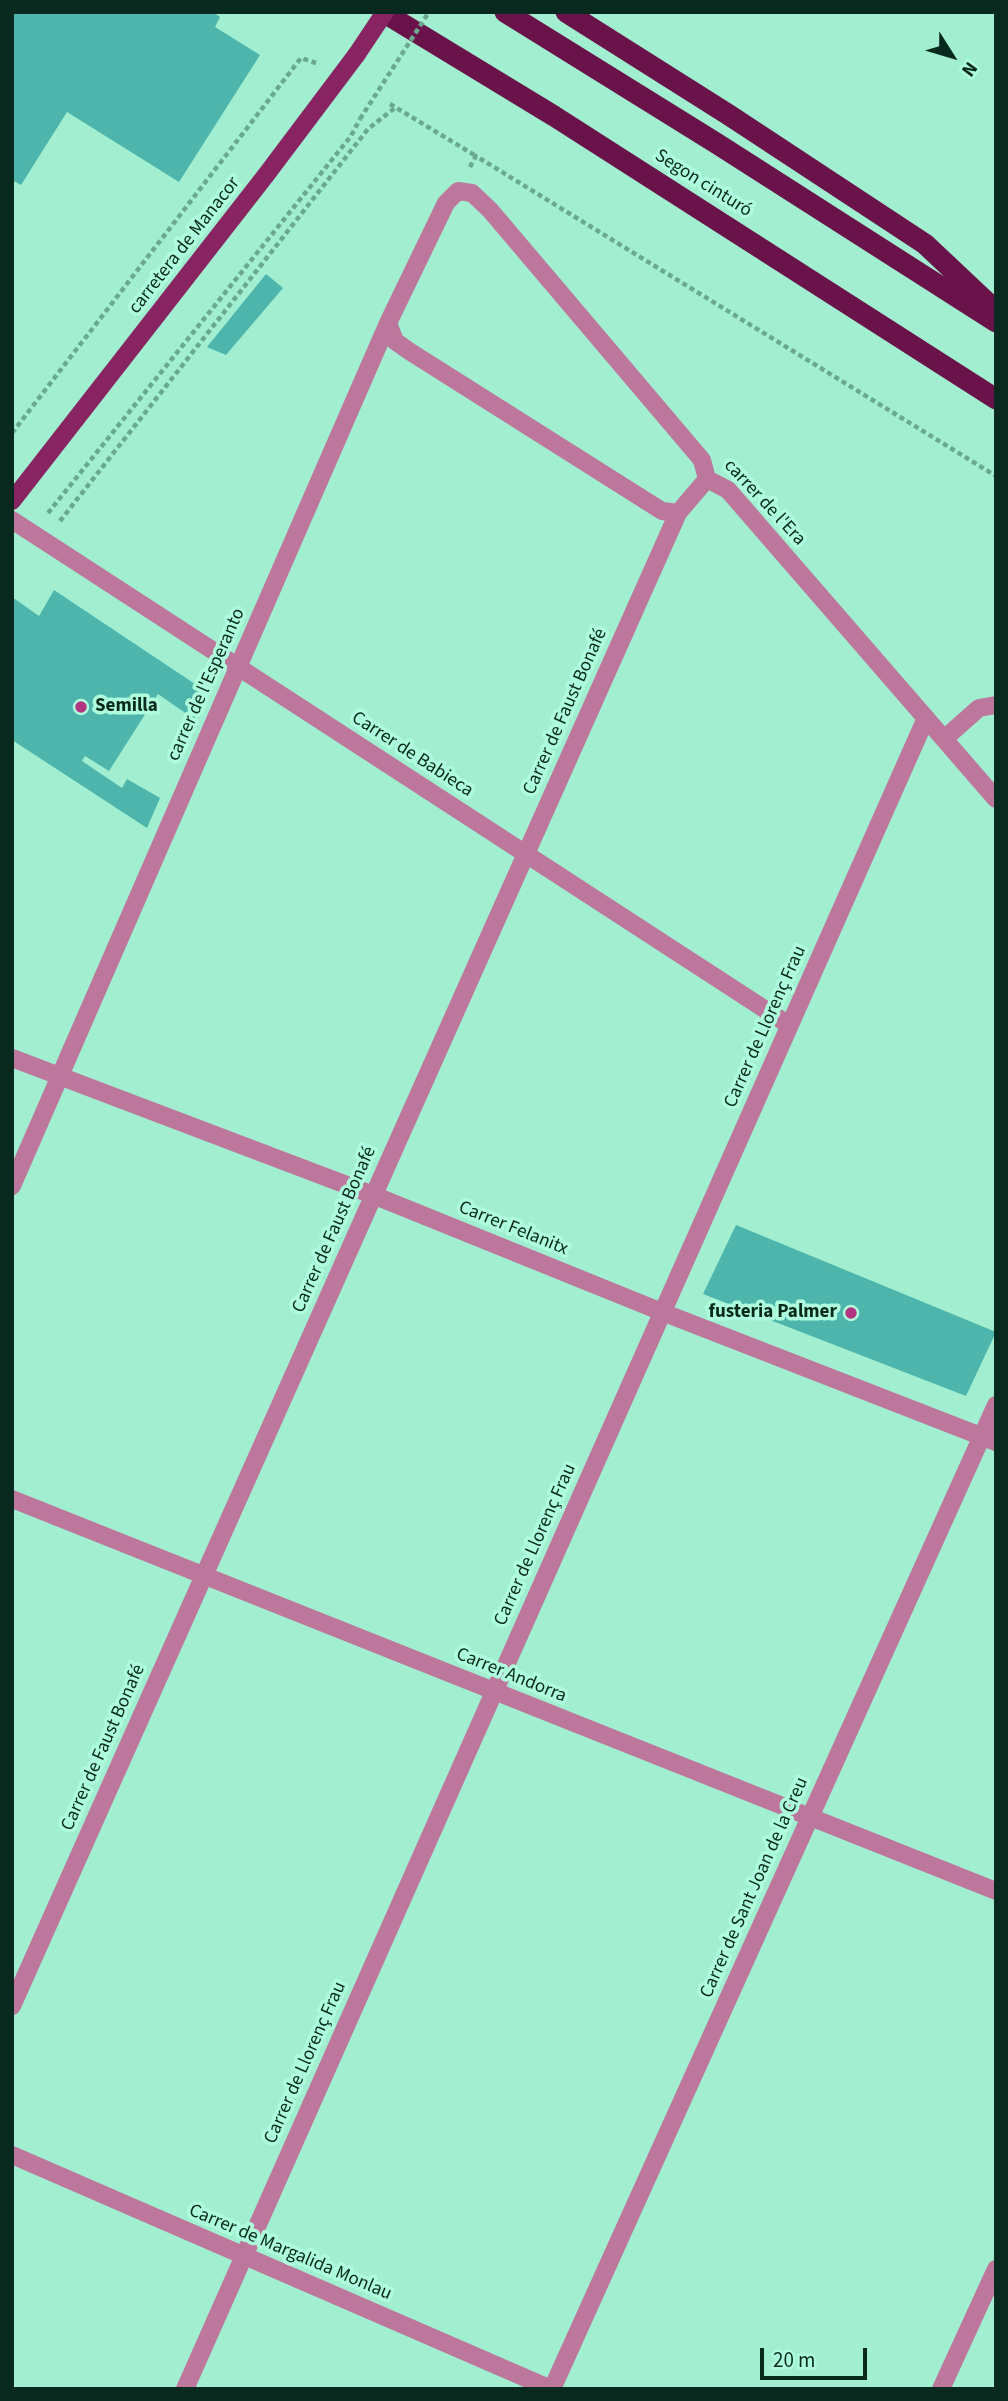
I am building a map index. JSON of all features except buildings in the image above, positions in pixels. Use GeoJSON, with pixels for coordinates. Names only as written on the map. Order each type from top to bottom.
{"type":"FeatureCollection","features":[{"type":"Feature","properties":{"kind":"highway","name":"Segon cinturó"},"geometry":{"type":"LineString","coordinates":[[384,12],[554,116],[996,399]]}},
{"type":"Feature","properties":{"kind":"highway"},"geometry":{"type":"LineString","coordinates":[[505,12],[728,150],[996,322]]}},
{"type":"Feature","properties":{"kind":"highway"},"geometry":{"type":"LineString","coordinates":[[566,12],[925,244],[996,310]]}},
{"type":"Feature","properties":{"kind":"main road","name":"carretera de Manacor"},"geometry":{"type":"LineString","coordinates":[[12,502],[267,175],[384,12]]}},
{"type":"Feature","properties":{"kind":"street","name":"carrer de l'Era"},"geometry":{"type":"LineString","coordinates":[[452,197],[472,193],[490,210],[702,460],[708,478],[728,490],[996,799]]}},
{"type":"Feature","properties":{"kind":"street","name":"carrer de l'Esperanto"},"geometry":{"type":"LineString","coordinates":[[12,1186],[388,323],[452,197]]}},
{"type":"Feature","properties":{"kind":"street"},"geometry":{"type":"LineString","coordinates":[[388,323],[395,341],[409,351],[662,510],[678,513]]}},
{"type":"Feature","properties":{"kind":"street","name":"Carrer de Faust Bonafé"},"geometry":{"type":"LineString","coordinates":[[12,2006],[678,513],[708,478]]}},
{"type":"Feature","properties":{"kind":"street","name":"Carrer de Babieca"},"geometry":{"type":"LineString","coordinates":[[12,520],[789,1025]]}},
{"type":"Feature","properties":{"kind":"street"},"geometry":{"type":"LineString","coordinates":[[944,739],[979,708],[996,705]]}},
{"type":"Feature","properties":{"kind":"street","name":"Carrer de Llorenç Frau"},"geometry":{"type":"LineString","coordinates":[[185,2389],[926,718]]}},
{"type":"Feature","properties":{"kind":"street","name":"Carrer Felanitx"},"geometry":{"type":"LineString","coordinates":[[12,1058],[373,1195],[662,1312],[989,1439]]}},
{"type":"Feature","properties":{"kind":"street","name":"Carrer de Sant Joan de la Creu"},"geometry":{"type":"LineString","coordinates":[[551,2389],[810,1818],[989,1439],[996,1405]]}},
{"type":"Feature","properties":{"kind":"street","name":"Carrer Andorra"},"geometry":{"type":"LineString","coordinates":[[12,1499],[996,1891]]}},
{"type":"Feature","properties":{"kind":"street","name":"Carrer de Margalida Monlau"},"geometry":{"type":"LineString","coordinates":[[12,2155],[551,2389]]}},
{"type":"Feature","properties":{"kind":"street"},"geometry":{"type":"LineString","coordinates":[[942,2389],[996,2269]]}},
{"type":"Feature","properties":{"kind":"path"},"geometry":{"type":"LineString","coordinates":[[38,537],[343,147],[429,12]]}},
{"type":"Feature","properties":{"kind":"path"},"geometry":{"type":"LineString","coordinates":[[12,433],[301,58],[316,63]]}},
{"type":"Feature","properties":{"kind":"path"},"geometry":{"type":"LineString","coordinates":[[390,104],[996,476]]}},
{"type":"Feature","properties":{"kind":"path"},"geometry":{"type":"LineString","coordinates":[[38,537],[368,129],[396,107]]}},
{"type":"Feature","properties":{"kind":"path"},"geometry":{"type":"LineString","coordinates":[[452,197],[476,156]]}},
{"type":"Feature","properties":{"kind":"place","name":"Semilla"},"geometry":{"type":"Point","coordinates":[81,707]}},
{"type":"Feature","properties":{"kind":"place","name":"fusteria Palmer"},"geometry":{"type":"Point","coordinates":[851,1313]}}]}
